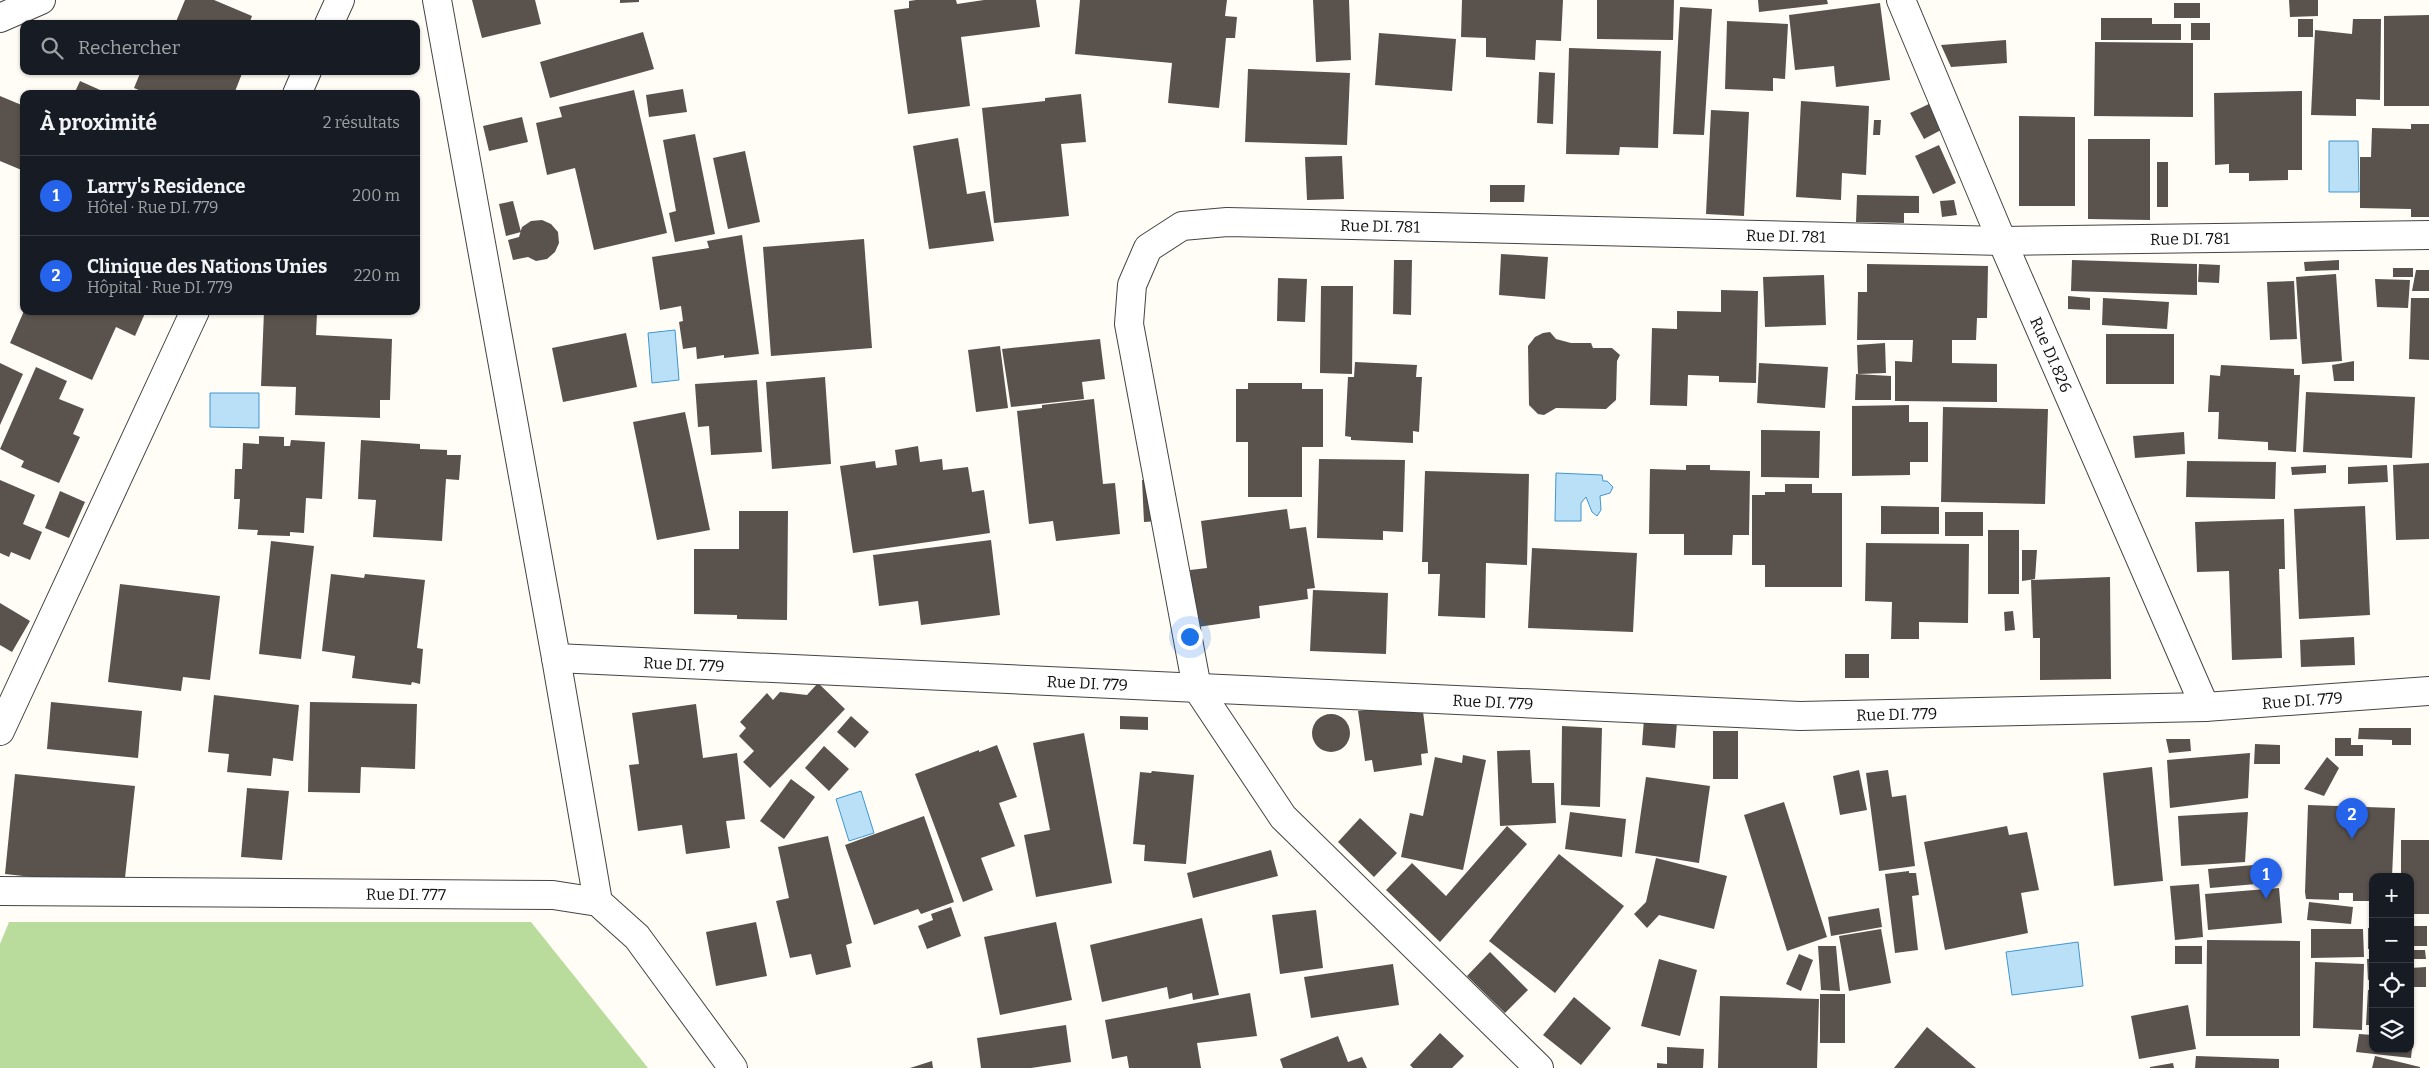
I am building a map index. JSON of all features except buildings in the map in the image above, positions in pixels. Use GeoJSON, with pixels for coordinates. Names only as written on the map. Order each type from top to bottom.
{"type":"FeatureCollection","features":[{"type":"Feature","properties":{"kind":"street"},"geometry":{"type":"LineString","coordinates":[[0,18],[41,0]]}},
{"type":"Feature","properties":{"kind":"street"},"geometry":{"type":"LineString","coordinates":[[331,20],[340,0]]}},
{"type":"Feature","properties":{"kind":"street"},"geometry":{"type":"LineString","coordinates":[[436,0],[556,658],[598,902],[637,937],[733,1068]]}},
{"type":"Feature","properties":{"kind":"street","name":"Rue DI.826"},"geometry":{"type":"LineString","coordinates":[[1901,0],[2002,241],[2205,707]]}},
{"type":"Feature","properties":{"kind":"street"},"geometry":{"type":"LineString","coordinates":[[298,90],[305,75]]}},
{"type":"Feature","properties":{"kind":"street","name":"Rue DI. 781"},"geometry":{"type":"LineString","coordinates":[[1197,688],[1129,324],[1132,284],[1148,248],[1182,226],[1228,222],[2002,241],[2429,235]]}},
{"type":"Feature","properties":{"kind":"street"},"geometry":{"type":"LineString","coordinates":[[0,731],[193,315]]}},
{"type":"Feature","properties":{"kind":"street","name":"Rue DI. 779"},"geometry":{"type":"LineString","coordinates":[[556,658],[1800,716],[2205,707],[2429,691]]}},
{"type":"Feature","properties":{"kind":"street"},"geometry":{"type":"LineString","coordinates":[[1197,688],[1283,817],[1539,1068]]}},
{"type":"Feature","properties":{"kind":"street","name":"Rue DI. 777"},"geometry":{"type":"LineString","coordinates":[[0,891],[553,895],[598,902]]}},
{"type":"Feature","properties":{"kind":"green space"},"geometry":{"type":"Polygon","coordinates":[[[9,922],[531,922],[648,1068],[0,1068],[0,944],[9,922]]]}},
{"type":"Feature","properties":{"kind":"water"},"geometry":{"type":"Polygon","coordinates":[[[2329,141],[2358,141],[2359,192],[2329,192],[2329,141]]]}},
{"type":"Feature","properties":{"kind":"water"},"geometry":{"type":"Polygon","coordinates":[[[675,330],[679,380],[652,383],[648,333],[675,330]]]}},
{"type":"Feature","properties":{"kind":"water"},"geometry":{"type":"Polygon","coordinates":[[[210,393],[259,393],[259,428],[210,427],[210,393]]]}},
{"type":"Feature","properties":{"kind":"water"},"geometry":{"type":"Polygon","coordinates":[[[1556,473],[1602,475],[1603,481],[1607,481],[1613,487],[1610,493],[1600,496],[1601,510],[1597,516],[1592,512],[1586,497],[1581,503],[1581,521],[1555,521],[1556,473]]]}},
{"type":"Feature","properties":{"kind":"water"},"geometry":{"type":"Polygon","coordinates":[[[861,791],[874,833],[849,841],[836,799],[861,791]]]}},
{"type":"Feature","properties":{"kind":"water"},"geometry":{"type":"Polygon","coordinates":[[[2078,942],[2083,986],[2012,995],[2006,952],[2078,942]]]}},
{"type":"Feature","properties":{"kind":"place","name":"Clinique des Nations Unies"},"geometry":{"type":"Point","coordinates":[2352,839]}},
{"type":"Feature","properties":{"kind":"place","name":"Larry's Residence"},"geometry":{"type":"Point","coordinates":[2266,899]}}]}
